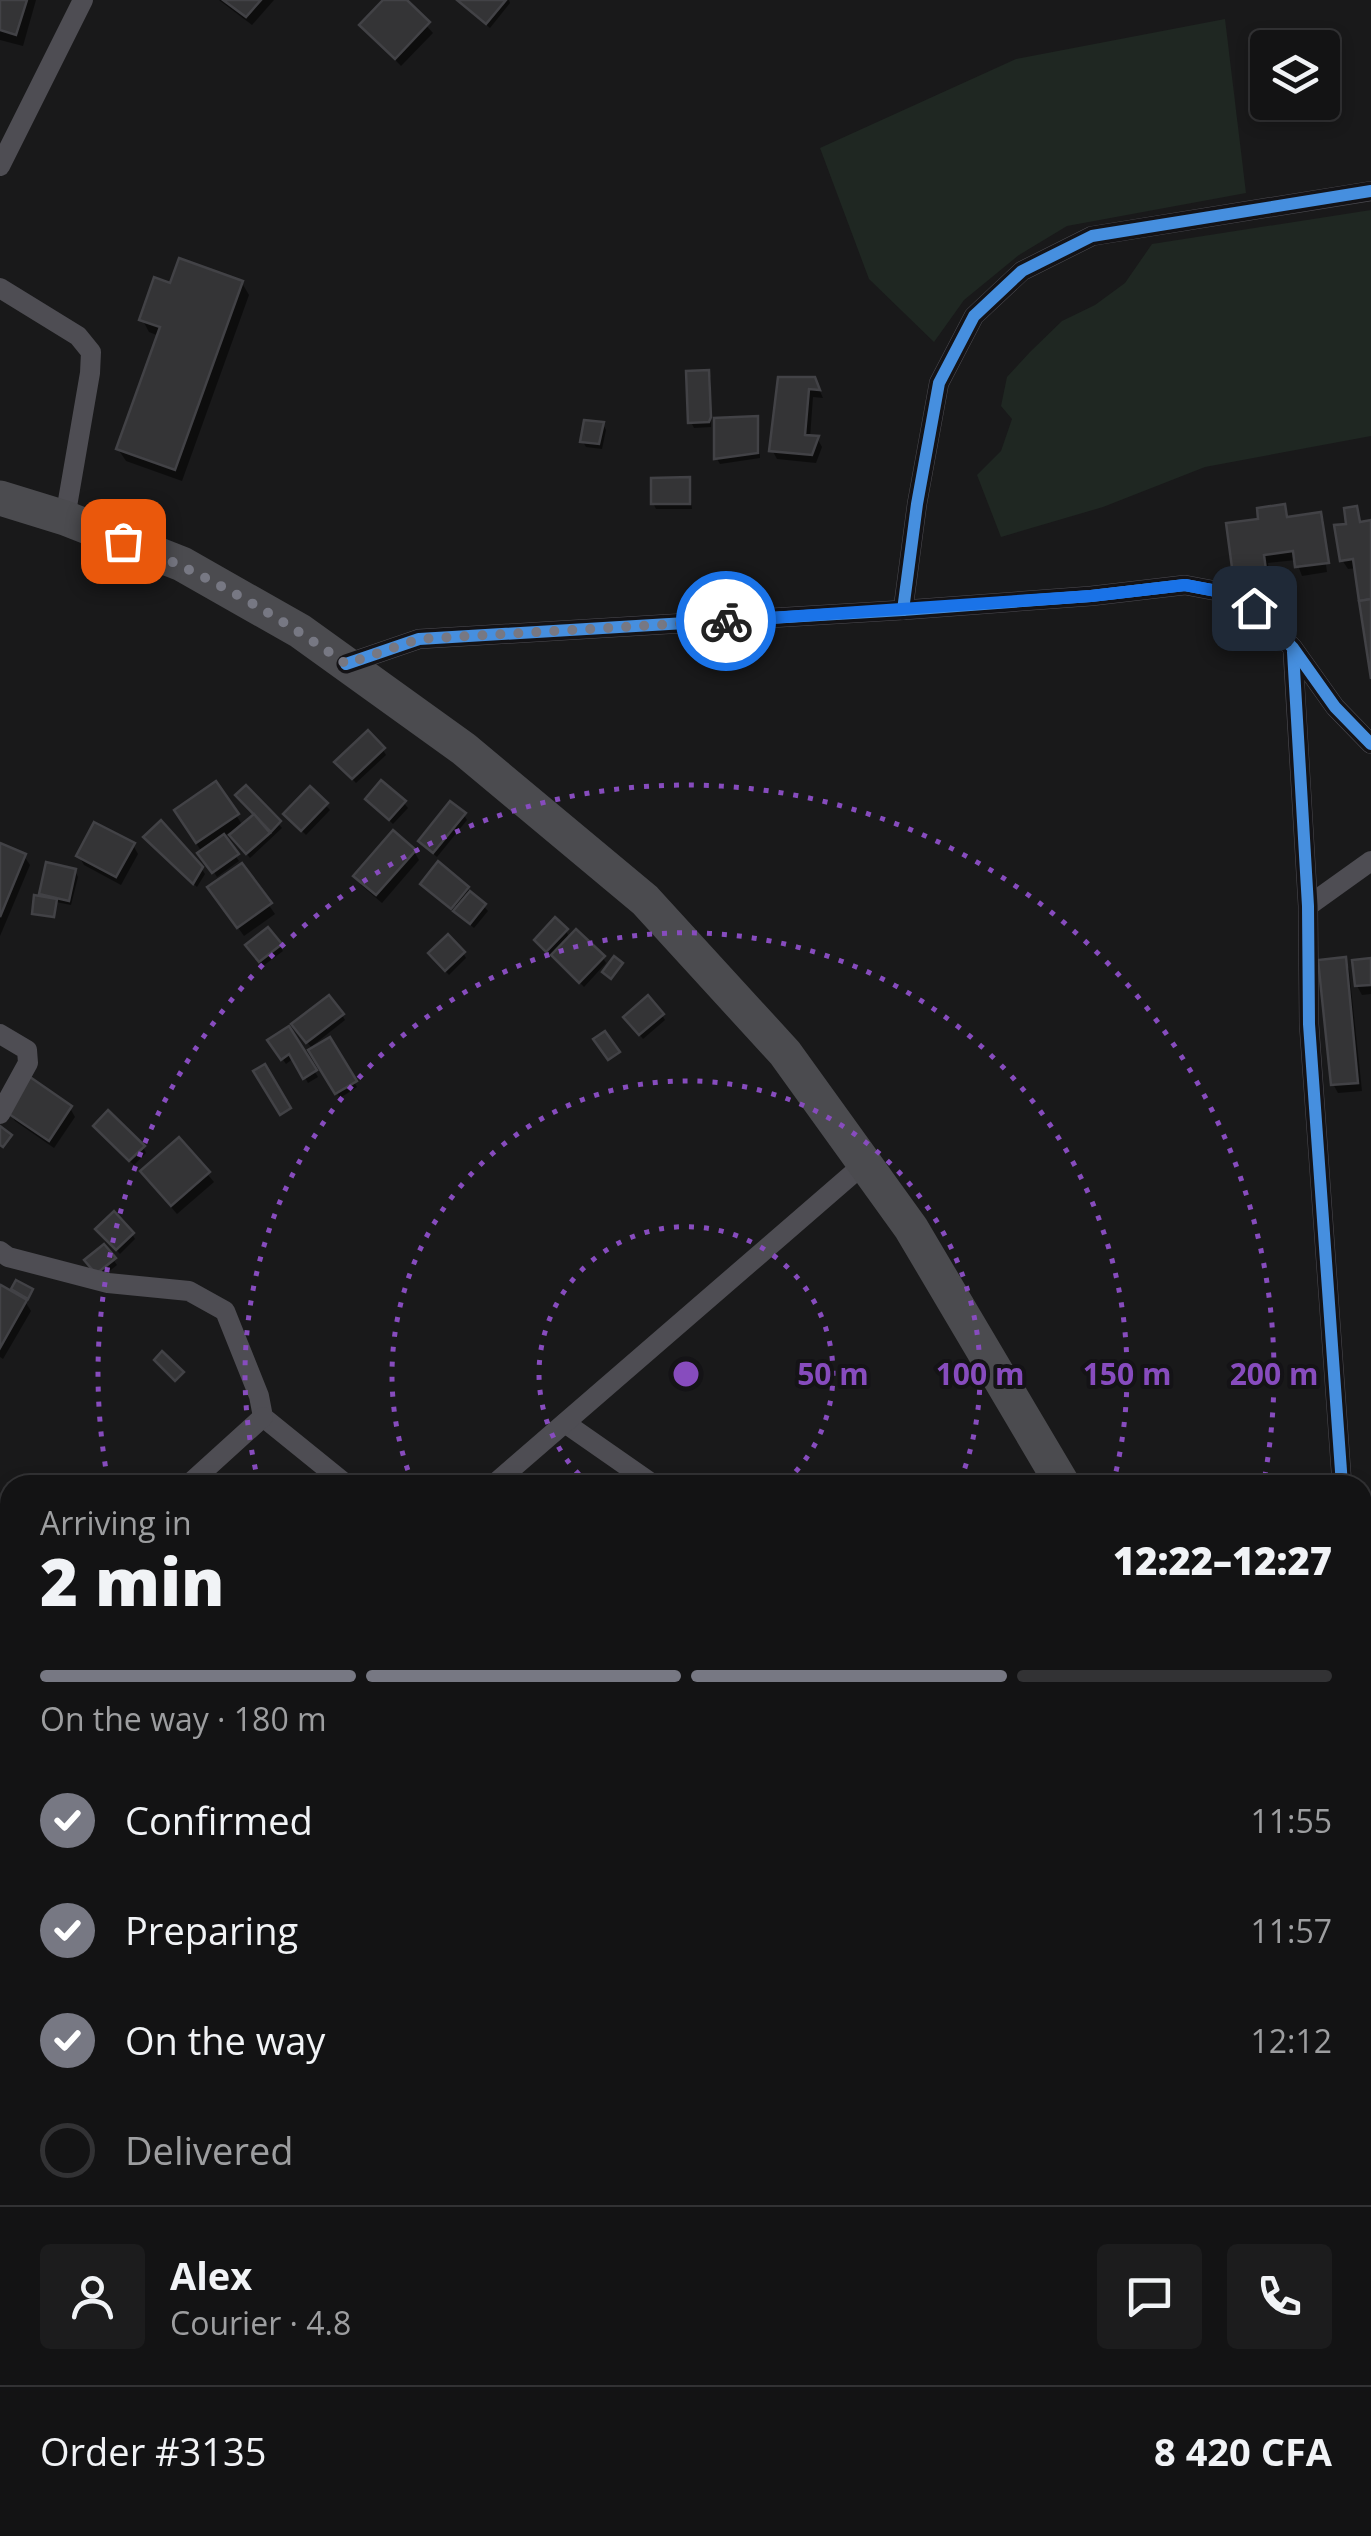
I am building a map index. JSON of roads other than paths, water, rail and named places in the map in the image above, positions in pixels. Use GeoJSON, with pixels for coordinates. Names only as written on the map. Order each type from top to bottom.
{"type":"FeatureCollection","features":[{"type":"Feature","properties":{"kind":"highway"},"geometry":{"type":"LineString","coordinates":[[0,498],[65,518],[182,564],[300,631],[464,749],[646,900],[785,1053],[911,1228],[1057,1475]]}},
{"type":"Feature","properties":{"kind":"street"},"geometry":{"type":"LineString","coordinates":[[0,166],[82,0]]}},
{"type":"Feature","properties":{"kind":"street"},"geometry":{"type":"LineString","coordinates":[[903,610],[916,504],[940,383],[974,316],[1022,271],[1092,236],[1371,191]]}},
{"type":"Feature","properties":{"kind":"street"},"geometry":{"type":"LineString","coordinates":[[0,288],[78,336],[91,352],[65,518]]}},
{"type":"Feature","properties":{"kind":"street"},"geometry":{"type":"LineString","coordinates":[[346,664],[419,639],[903,610],[1185,585],[1222,592],[1254,608],[1292,648],[1335,707],[1371,744]]}},
{"type":"Feature","properties":{"kind":"street"},"geometry":{"type":"LineString","coordinates":[[1292,648],[1308,906],[1310,1043],[1341,1475]]}},
{"type":"Feature","properties":{"kind":"street"},"geometry":{"type":"LineString","coordinates":[[1308,906],[1371,861]]}},
{"type":"Feature","properties":{"kind":"street"},"geometry":{"type":"LineString","coordinates":[[0,1034],[27,1050],[28,1063],[0,1114]]}},
{"type":"Feature","properties":{"kind":"street"},"geometry":{"type":"LineString","coordinates":[[504,1475],[864,1163]]}},
{"type":"Feature","properties":{"kind":"street"},"geometry":{"type":"LineString","coordinates":[[0,1251],[8,1257],[108,1283],[189,1291],[224,1311],[264,1417],[335,1475]]}},
{"type":"Feature","properties":{"kind":"street"},"geometry":{"type":"LineString","coordinates":[[199,1475],[264,1417]]}},
{"type":"Feature","properties":{"kind":"street"},"geometry":{"type":"LineString","coordinates":[[564,1423],[639,1475]]}}]}
